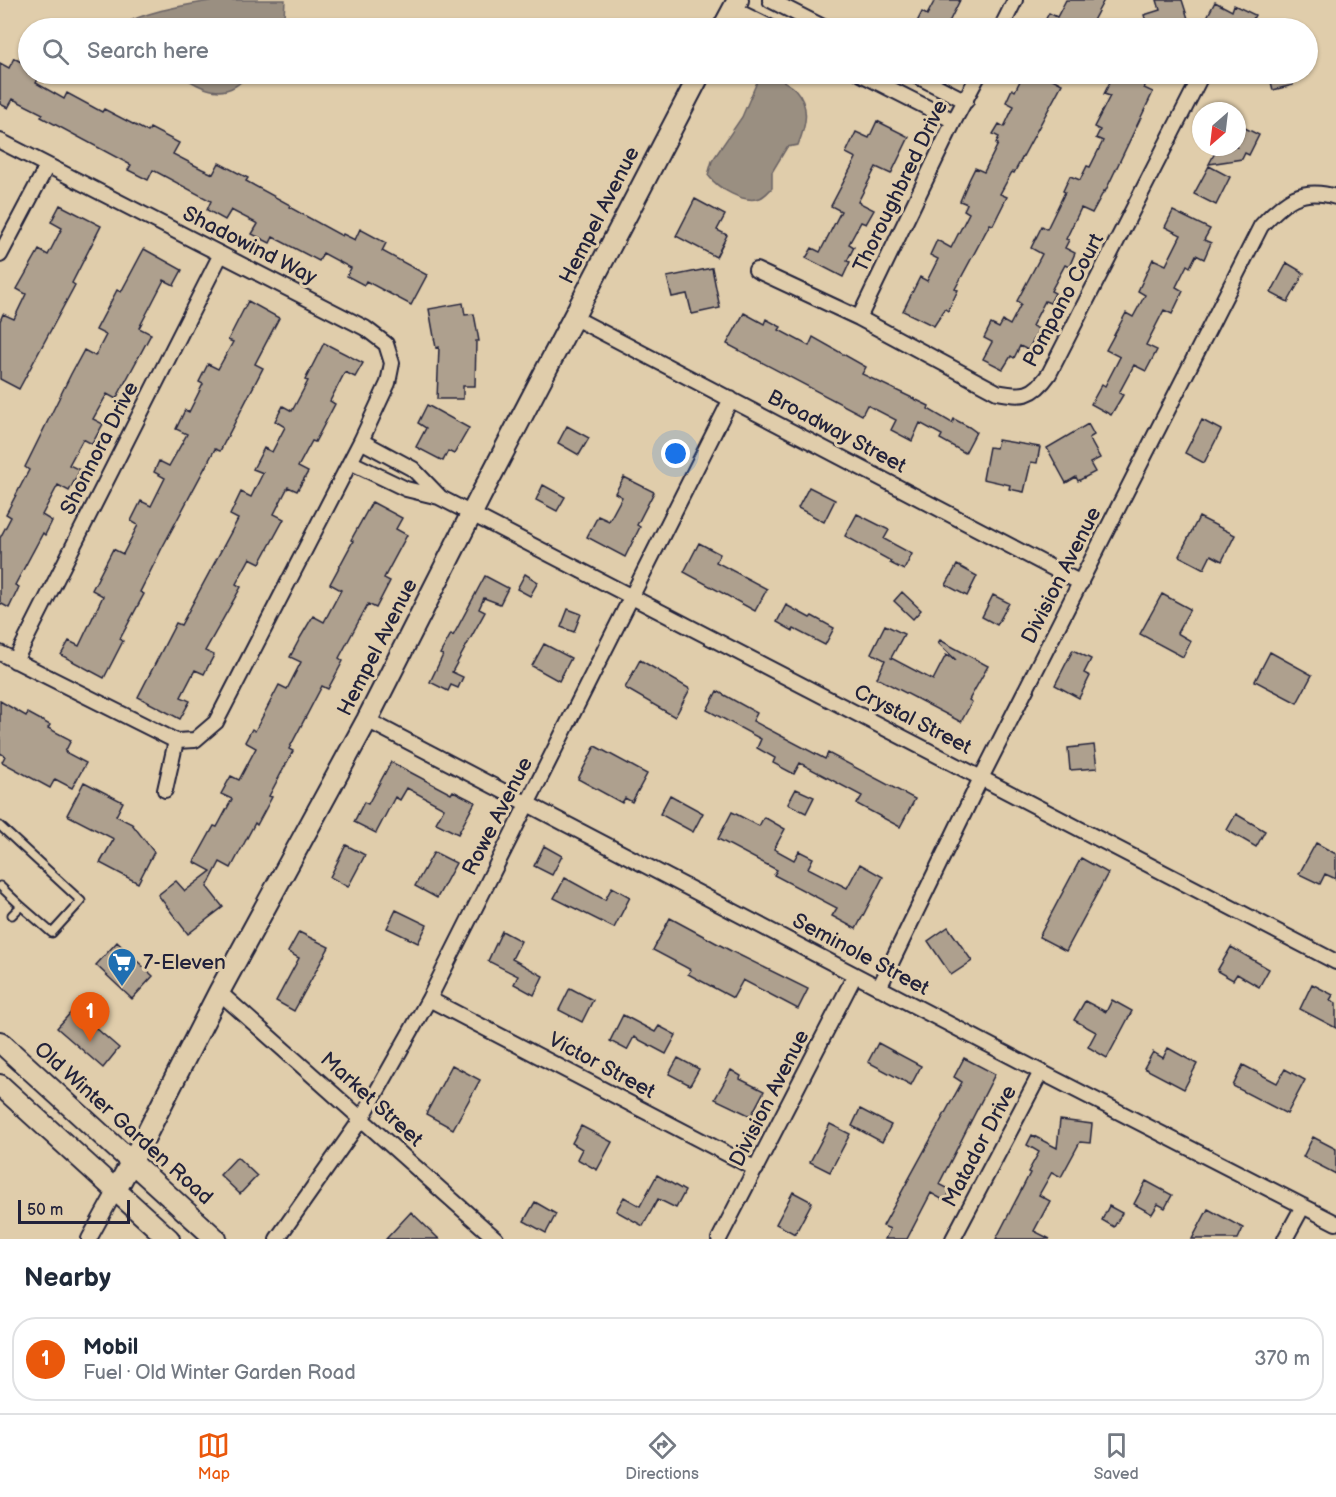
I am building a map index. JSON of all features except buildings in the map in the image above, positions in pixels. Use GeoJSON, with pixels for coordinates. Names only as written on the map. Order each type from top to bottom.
{"type":"FeatureCollection","features":[{"type":"Feature","properties":{"kind":"street"},"geometry":{"type":"LineString","coordinates":[[770,0],[805,18]]}},
{"type":"Feature","properties":{"kind":"street"},"geometry":{"type":"LineString","coordinates":[[1006,18],[1015,0]]}},
{"type":"Feature","properties":{"kind":"street"},"geometry":{"type":"LineString","coordinates":[[728,18],[736,4],[757,18]]}},
{"type":"Feature","properties":{"kind":"street","name":"Hempel Avenue"},"geometry":{"type":"LineString","coordinates":[[89,1239],[132,1162],[219,992],[367,720],[695,84]]}},
{"type":"Feature","properties":{"kind":"street"},"geometry":{"type":"LineString","coordinates":[[881,84],[954,121]]}},
{"type":"Feature","properties":{"kind":"street"},"geometry":{"type":"LineString","coordinates":[[933,84],[966,101]]}},
{"type":"Feature","properties":{"kind":"street","name":"Thoroughbred Drive"},"geometry":{"type":"LineString","coordinates":[[859,318],[974,84]]}},
{"type":"Feature","properties":{"kind":"street","name":"Pompano Court"},"geometry":{"type":"LineString","coordinates":[[756,270],[859,318],[997,392],[1020,396],[1040,388],[1197,84]]}},
{"type":"Feature","properties":{"kind":"street","name":"Shadowind Way"},"geometry":{"type":"LineString","coordinates":[[0,141],[365,327],[386,344],[392,363],[388,383],[361,441],[216,722],[195,741],[176,741]]}},
{"type":"Feature","properties":{"kind":"street"},"geometry":{"type":"LineString","coordinates":[[0,255],[47,166]]}},
{"type":"Feature","properties":{"kind":"street","name":"Division Avenue"},"geometry":{"type":"LineString","coordinates":[[879,988],[981,778],[1261,226],[1279,206],[1298,195],[1323,193],[1336,197]]}},
{"type":"Feature","properties":{"kind":"street","name":"Shonnora Drive"},"geometry":{"type":"LineString","coordinates":[[15,661],[221,254]]}},
{"type":"Feature","properties":{"kind":"street","name":"Broadway Street"},"geometry":{"type":"LineString","coordinates":[[573,317],[1081,583]]}},
{"type":"Feature","properties":{"kind":"street","name":"Rowe Avenue"},"geometry":{"type":"LineString","coordinates":[[277,1239],[362,1118],[429,999],[731,399]]}},
{"type":"Feature","properties":{"kind":"street"},"geometry":{"type":"LineString","coordinates":[[361,441],[413,469],[439,496]]}},
{"type":"Feature","properties":{"kind":"street"},"geometry":{"type":"LineString","coordinates":[[350,462],[406,489],[439,496],[472,514]]}},
{"type":"Feature","properties":{"kind":"street","name":"Crystal Street"},"geometry":{"type":"LineString","coordinates":[[472,514],[1336,962]]}},
{"type":"Feature","properties":{"kind":"street"},"geometry":{"type":"LineString","coordinates":[[0,653],[176,741],[165,789]]}},
{"type":"Feature","properties":{"kind":"street","name":"Seminole Street"},"geometry":{"type":"LineString","coordinates":[[367,720],[879,988],[1336,1223]]}},
{"type":"Feature","properties":{"kind":"street","name":"Division Avenue"},"geometry":{"type":"LineString","coordinates":[[719,1239],[855,975]]}},
{"type":"Feature","properties":{"kind":"street","name":"Market Street"},"geometry":{"type":"LineString","coordinates":[[219,992],[496,1239]]}},
{"type":"Feature","properties":{"kind":"street","name":"Victor Street"},"geometry":{"type":"LineString","coordinates":[[429,999],[756,1169]]}},
{"type":"Feature","properties":{"kind":"street","name":"Old Winter Garden Road"},"geometry":{"type":"LineString","coordinates":[[0,1042],[216,1239]]}},
{"type":"Feature","properties":{"kind":"street","name":"Matador Drive"},"geometry":{"type":"LineString","coordinates":[[953,1239],[1041,1072]]}},
{"type":"Feature","properties":{"kind":"street"},"geometry":{"type":"LineString","coordinates":[[0,1085],[169,1239]]}},
{"type":"Feature","properties":{"kind":"street"},"geometry":{"type":"LineString","coordinates":[[1285,1239],[1303,1206]]}},
{"type":"Feature","properties":{"kind":"lane"},"geometry":{"type":"LineString","coordinates":[[0,826],[81,901],[52,933],[0,886]]}},
{"type":"Feature","properties":{"kind":"lane"},"geometry":{"type":"LineString","coordinates":[[12,915],[21,906]]}},
{"type":"Feature","properties":{"kind":"shaded area"},"geometry":{"type":"Polygon","coordinates":[[[215,0],[285,0],[283,18],[137,18],[215,0]]]}},
{"type":"Feature","properties":{"kind":"shaded area"},"geometry":{"type":"Polygon","coordinates":[[[196,84],[238,84],[223,91],[196,84]]]}},
{"type":"Feature","properties":{"kind":"shaded area"},"geometry":{"type":"Polygon","coordinates":[[[756,84],[788,84],[800,96],[805,109],[805,123],[798,145],[787,147],[772,172],[772,188],[760,198],[746,199],[731,194],[708,175],[712,161],[742,117],[756,84]]]}},
{"type":"Feature","properties":{"kind":"place","name":"7-Eleven"},"geometry":{"type":"Point","coordinates":[122,988]}},
{"type":"Feature","properties":{"kind":"place","name":"Mobil"},"geometry":{"type":"Point","coordinates":[90,1042]}}]}
